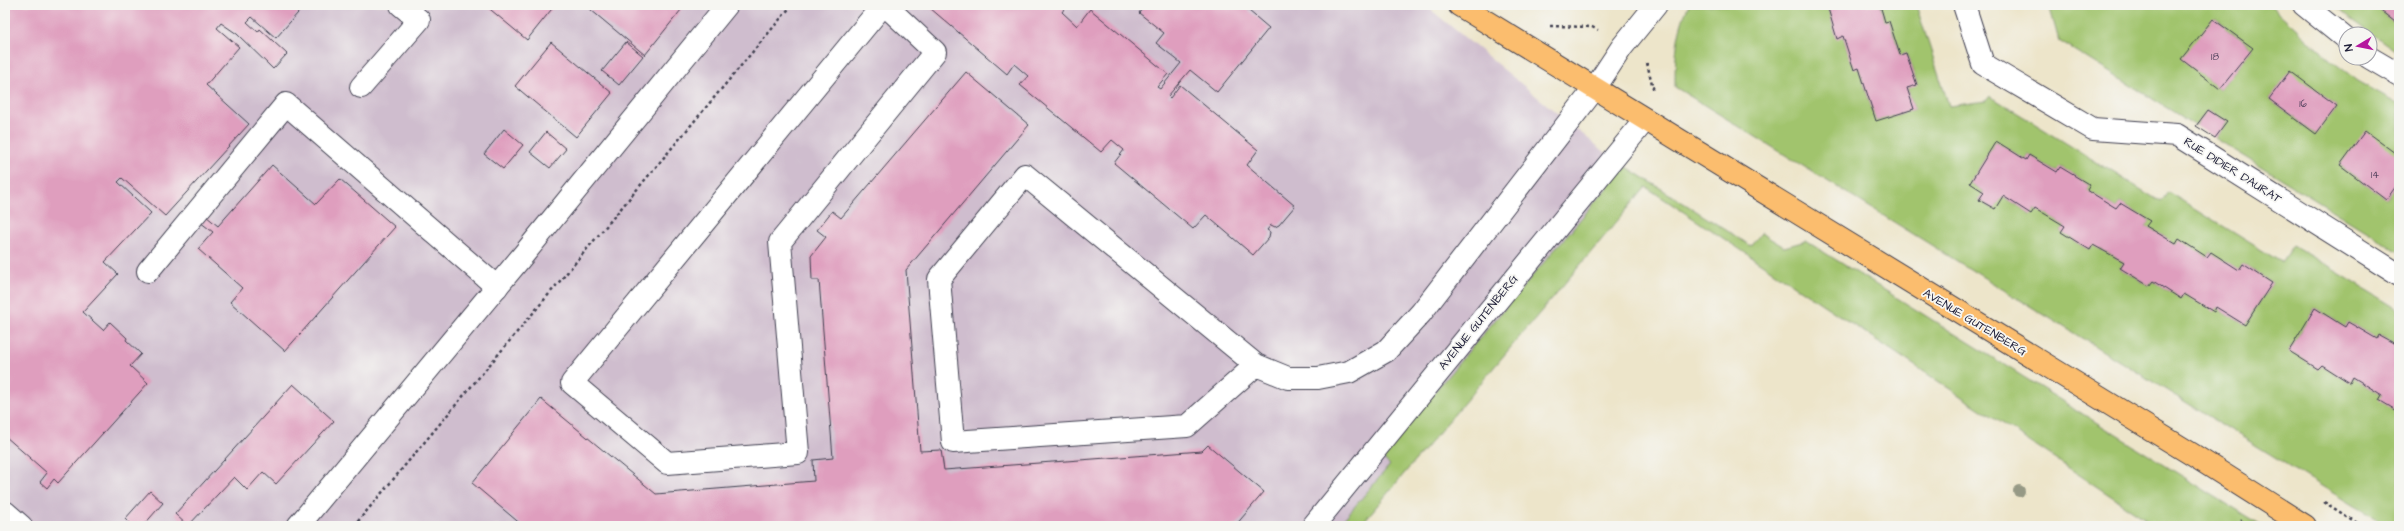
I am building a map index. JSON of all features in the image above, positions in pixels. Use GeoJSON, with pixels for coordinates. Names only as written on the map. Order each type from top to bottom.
{"type":"FeatureCollection","features":[{"type":"Feature","properties":{"kind":"main road","name":"AVENUE GUTENBERG"},"geometry":{"type":"LineString","coordinates":[[1459,5],[2193,455],[2305,526]]}},
{"type":"Feature","properties":{"kind":"street"},"geometry":{"type":"LineString","coordinates":[[361,87],[418,20],[401,5]]}},
{"type":"Feature","properties":{"kind":"street"},"geometry":{"type":"LineString","coordinates":[[298,526],[497,287],[727,5]]}},
{"type":"Feature","properties":{"kind":"street"},"geometry":{"type":"LineString","coordinates":[[884,5],[935,52],[780,242],[798,453],[667,463],[572,383],[884,5]]}},
{"type":"Feature","properties":{"kind":"street"},"geometry":{"type":"LineString","coordinates":[[1256,364],[1186,426],[953,442],[939,279],[1026,175],[1256,364],[1288,378],[1318,378],[1349,372],[1386,351],[1421,312],[1595,88],[1622,47],[1656,5]]}},
{"type":"Feature","properties":{"kind":"street","name":"RUE DIDIER DAURAT"},"geometry":{"type":"LineString","coordinates":[[1964,5],[1983,64],[2093,129],[2177,135],[2399,275]]}},
{"type":"Feature","properties":{"kind":"street"},"geometry":{"type":"LineString","coordinates":[[2304,5],[2338,33]]}},
{"type":"Feature","properties":{"kind":"street"},"geometry":{"type":"LineString","coordinates":[[2378,63],[2399,75]]}},
{"type":"Feature","properties":{"kind":"street"},"geometry":{"type":"LineString","coordinates":[[148,272],[286,104],[497,287]]}},
{"type":"Feature","properties":{"kind":"street","name":"AVENUE GUTENBERG"},"geometry":{"type":"LineString","coordinates":[[1313,526],[1645,120]]}},
{"type":"Feature","properties":{"kind":"street"},"geometry":{"type":"LineString","coordinates":[[5,512],[21,526]]}},
{"type":"Feature","properties":{"kind":"path"},"geometry":{"type":"LineString","coordinates":[[354,526],[792,5]]}},
{"type":"Feature","properties":{"kind":"path"},"geometry":{"type":"LineString","coordinates":[[1544,22],[1549,26],[1592,27],[1600,32]]}},
{"type":"Feature","properties":{"kind":"shaded area"},"geometry":{"type":"Polygon","coordinates":[[[5,5],[1425,5],[1646,186],[1360,526],[5,526],[5,5]]]}},
{"type":"Feature","properties":{"kind":"green space"},"geometry":{"type":"Polygon","coordinates":[[[1689,5],[1827,5],[1837,38],[1843,36],[1854,69],[1859,68],[1876,121],[1914,109],[1907,88],[1917,84],[1906,53],[1900,55],[1890,21],[1885,22],[1880,5],[1916,5],[1949,106],[1986,101],[1990,96],[2161,202],[2168,192],[2281,262],[2293,245],[2399,310],[2399,346],[2380,335],[2377,339],[2348,322],[2345,327],[2315,308],[2289,351],[2318,369],[2322,365],[2350,382],[2353,377],[2382,395],[2380,400],[2399,412],[2399,526],[2389,526],[2354,506],[1675,87],[1677,45],[1681,25],[1689,5]],[[1996,141],[1970,183],[1984,192],[1979,200],[1994,209],[2003,196],[2031,214],[2035,208],[2065,226],[2061,232],[2090,250],[2093,245],[2124,262],[2120,268],[2149,286],[2153,281],[2181,299],[2184,294],[2214,311],[2216,307],[2245,325],[2272,283],[2243,264],[2239,270],[2211,252],[2207,257],[2179,240],[2176,244],[2146,226],[2150,221],[2120,203],[2116,208],[2087,190],[2090,185],[2061,167],[2057,172],[2029,155],[2026,160],[1996,141]]]}},
{"type":"Feature","properties":{"kind":"green space"},"geometry":{"type":"Polygon","coordinates":[[[2049,5],[2270,5],[2338,66],[2358,81],[2399,104],[2399,156],[2340,165],[2386,200],[2399,182],[2399,252],[2215,138],[2227,122],[2208,110],[2196,126],[2059,41],[2049,5]],[[2214,19],[2182,59],[2220,89],[2253,48],[2214,19]],[[2290,72],[2269,99],[2315,134],[2337,106],[2290,72]]]}},
{"type":"Feature","properties":{"kind":"green space"},"geometry":{"type":"Polygon","coordinates":[[[2335,5],[2373,5],[2399,25],[2399,53],[2378,38],[2378,26],[2361,26],[2335,5]]]}},
{"type":"Feature","properties":{"kind":"green space"},"geometry":{"type":"Polygon","coordinates":[[[1627,167],[1751,246],[1761,233],[1784,247],[1806,241],[2262,526],[2156,526],[1646,187],[1360,526],[1338,526],[1390,465],[1380,456],[1617,176],[1627,167]]]}},
{"type":"Feature","properties":{"kind":"building"},"geometry":{"type":"Polygon","coordinates":[[[5,5],[305,5],[276,38],[252,17],[247,22],[258,32],[260,29],[287,54],[273,69],[237,34],[221,23],[217,28],[239,47],[206,85],[249,124],[165,216],[122,178],[118,182],[151,213],[105,262],[118,274],[83,312],[103,330],[110,322],[127,338],[126,340],[141,354],[130,366],[148,383],[58,483],[54,479],[47,488],[40,482],[47,473],[5,436],[5,5]]]}},
{"type":"Feature","properties":{"kind":"building"},"geometry":{"type":"Polygon","coordinates":[[[485,5],[555,5],[527,40],[485,5]]]}},
{"type":"Feature","properties":{"kind":"building"},"geometry":{"type":"Polygon","coordinates":[[[585,5],[685,5],[645,55],[585,5]]]}},
{"type":"Feature","properties":{"kind":"building"},"geometry":{"type":"Polygon","coordinates":[[[932,5],[1067,5],[1062,12],[1077,26],[1090,9],[1168,74],[1157,87],[1160,89],[1181,63],[1156,43],[1164,33],[1139,13],[1145,5],[1242,5],[1269,28],[1217,92],[1190,70],[1168,96],[1170,98],[1180,85],[1258,150],[1247,165],[1295,206],[1279,225],[1275,227],[1271,225],[1267,230],[1270,232],[1269,237],[1253,255],[1206,215],[1193,229],[1114,163],[1124,150],[1112,140],[1101,152],[1020,85],[1028,76],[1014,64],[1007,74],[930,8],[932,5]]]}},
{"type":"Feature","properties":{"kind":"building"},"geometry":{"type":"Polygon","coordinates":[[[1827,5],[1880,5],[1885,22],[1889,21],[1900,55],[1906,53],[1917,85],[1907,88],[1914,109],[1876,121],[1859,68],[1854,70],[1843,36],[1837,39],[1827,5]]]}},
{"type":"Feature","properties":{"kind":"building"},"geometry":{"type":"Polygon","coordinates":[[[2373,5],[2399,5],[2399,25],[2373,5]]]}},
{"type":"Feature","properties":{"kind":"building"},"geometry":{"type":"Polygon","coordinates":[[[2213,19],[2253,48],[2220,89],[2181,59],[2213,19]]]}},
{"type":"Feature","properties":{"kind":"building"},"geometry":{"type":"Polygon","coordinates":[[[551,42],[612,93],[576,137],[515,86],[551,42]]]}},
{"type":"Feature","properties":{"kind":"building"},"geometry":{"type":"Polygon","coordinates":[[[626,42],[643,56],[619,85],[602,71],[626,42]]]}},
{"type":"Feature","properties":{"kind":"building"},"geometry":{"type":"Polygon","coordinates":[[[2290,71],[2337,106],[2316,134],[2269,99],[2290,71]]]}},
{"type":"Feature","properties":{"kind":"building"},"geometry":{"type":"Polygon","coordinates":[[[966,72],[1029,125],[906,270],[920,451],[941,450],[944,470],[1202,451],[1208,445],[1264,492],[1235,526],[523,526],[472,483],[541,399],[656,494],[814,481],[813,460],[833,458],[819,280],[812,280],[811,256],[826,237],[817,230],[832,211],[841,218],[966,72]]]}},
{"type":"Feature","properties":{"kind":"building"},"geometry":{"type":"Polygon","coordinates":[[[2208,110],[2227,122],[2215,138],[2196,126],[2208,110]]]}},
{"type":"Feature","properties":{"kind":"building"},"geometry":{"type":"Polygon","coordinates":[[[504,129],[523,145],[503,169],[484,154],[504,129]]]}},
{"type":"Feature","properties":{"kind":"building"},"geometry":{"type":"Polygon","coordinates":[[[2365,131],[2399,156],[2399,182],[2386,200],[2340,165],[2365,131]]]}},
{"type":"Feature","properties":{"kind":"building"},"geometry":{"type":"Polygon","coordinates":[[[546,132],[566,149],[550,168],[530,152],[546,132]]]}},
{"type":"Feature","properties":{"kind":"building"},"geometry":{"type":"Polygon","coordinates":[[[1996,141],[2026,160],[2029,155],[2057,172],[2060,167],[2090,185],[2087,190],[2116,208],[2120,203],[2150,221],[2146,226],[2176,244],[2179,239],[2207,257],[2211,252],[2239,270],[2243,264],[2272,283],[2245,325],[2216,307],[2214,312],[2184,294],[2181,299],[2153,281],[2149,286],[2120,268],[2124,262],[2093,245],[2090,250],[2061,232],[2065,226],[2035,208],[2031,214],[2003,196],[1995,209],[1979,200],[1984,192],[1970,183],[1996,141]]]}},
{"type":"Feature","properties":{"kind":"building"},"geometry":{"type":"Polygon","coordinates":[[[272,165],[316,204],[340,179],[395,227],[285,351],[230,302],[242,288],[198,249],[213,232],[200,222],[206,216],[218,226],[272,165]]]}},
{"type":"Feature","properties":{"kind":"building"},"geometry":{"type":"Polygon","coordinates":[[[2315,308],[2345,327],[2348,322],[2377,339],[2379,335],[2399,346],[2399,412],[2379,400],[2382,395],[2353,377],[2350,383],[2322,365],[2318,369],[2289,351],[2315,308]]]}},
{"type":"Feature","properties":{"kind":"building"},"geometry":{"type":"Polygon","coordinates":[[[293,384],[334,421],[276,484],[263,472],[247,490],[234,477],[188,526],[175,514],[293,384]]]}},
{"type":"Feature","properties":{"kind":"building"},"geometry":{"type":"Polygon","coordinates":[[[150,491],[163,503],[143,526],[132,526],[125,519],[150,491]]]}}]}
